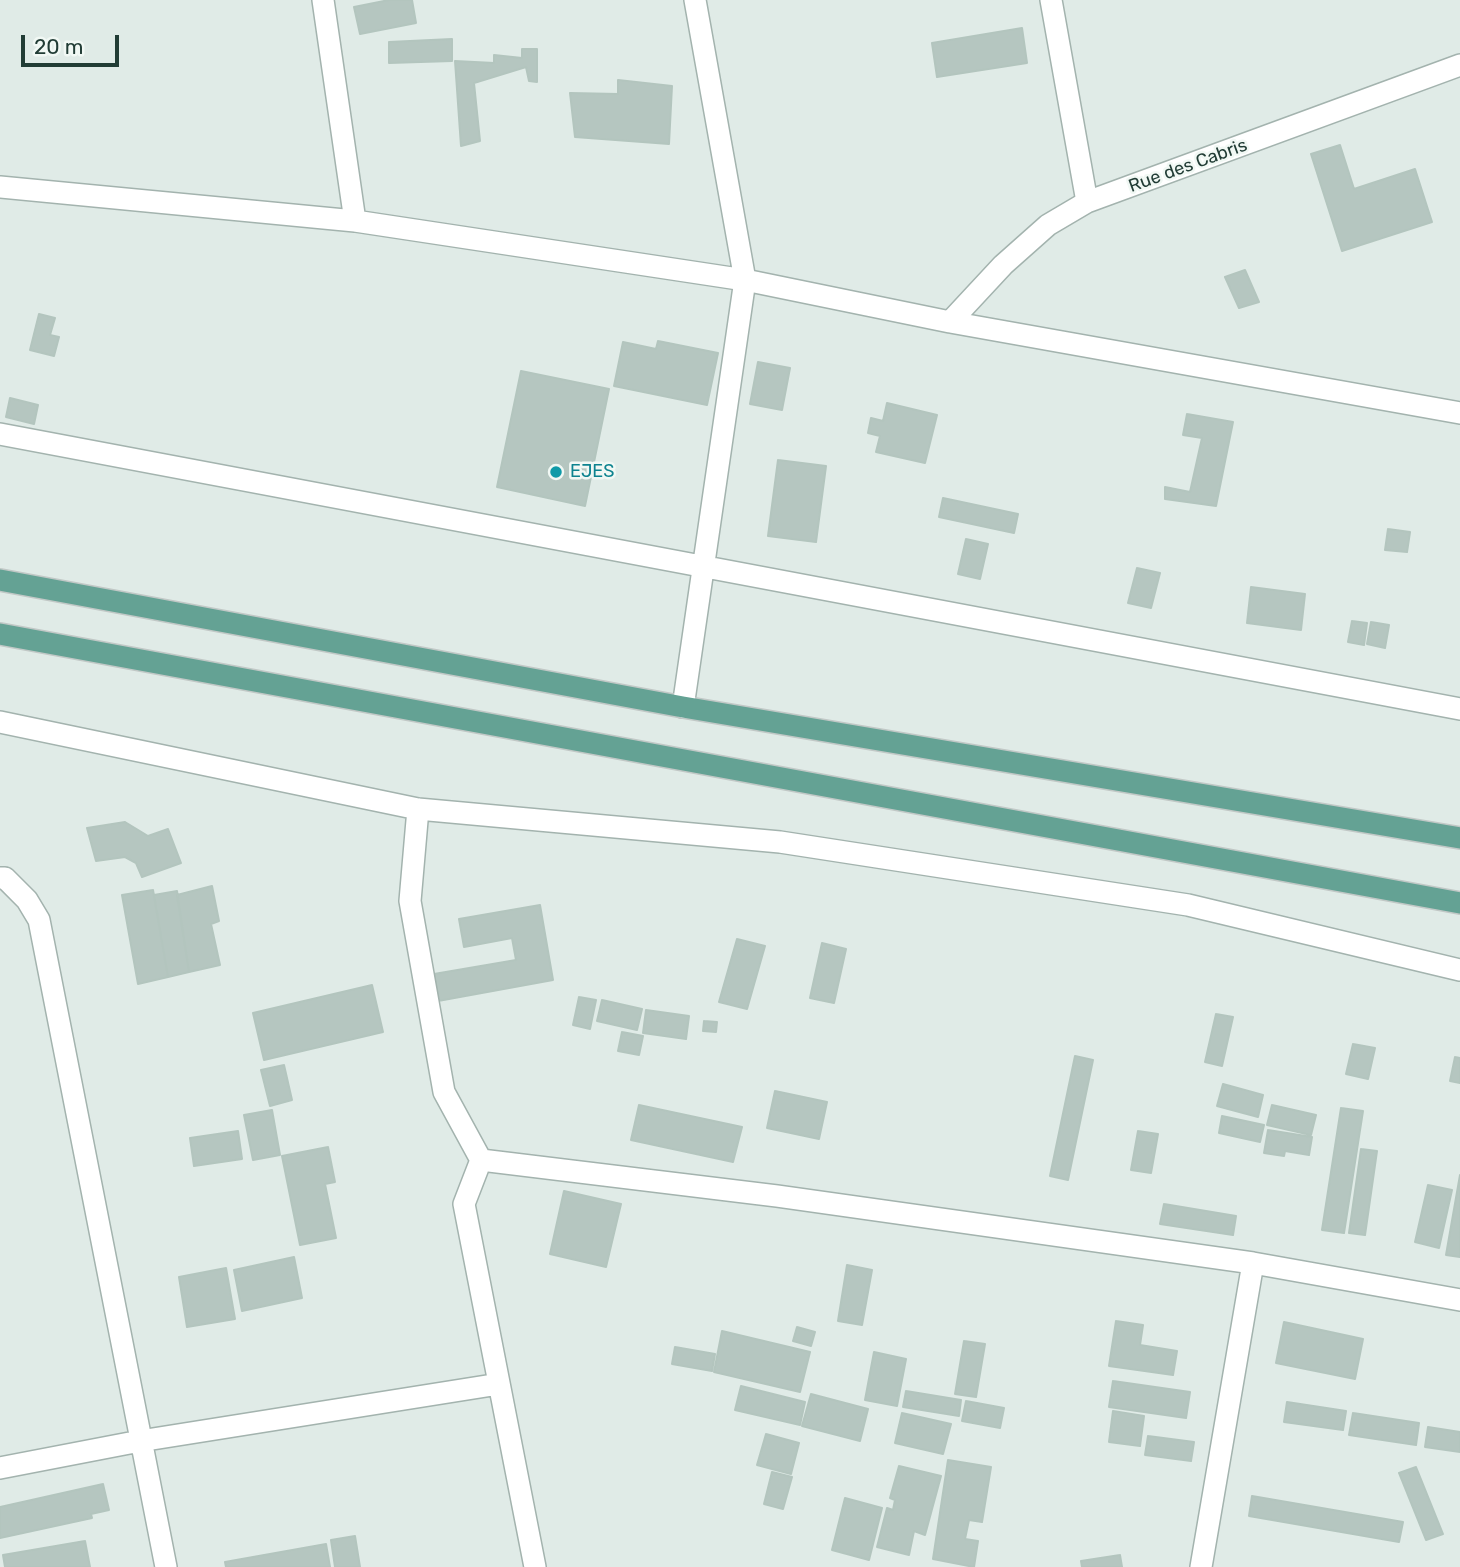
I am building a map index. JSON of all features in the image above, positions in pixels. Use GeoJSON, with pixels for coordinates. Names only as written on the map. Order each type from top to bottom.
{"type":"FeatureCollection","features":[{"type":"Feature","properties":{"kind":"main road"},"geometry":{"type":"LineString","coordinates":[[0,580],[682,707],[1460,838]]}},
{"type":"Feature","properties":{"kind":"main road"},"geometry":{"type":"LineString","coordinates":[[0,634],[1460,904]]}},
{"type":"Feature","properties":{"kind":"street"},"geometry":{"type":"LineString","coordinates":[[323,0],[355,221]]}},
{"type":"Feature","properties":{"kind":"street"},"geometry":{"type":"LineString","coordinates":[[682,707],[745,279],[695,0]]}},
{"type":"Feature","properties":{"kind":"street"},"geometry":{"type":"LineString","coordinates":[[1051,0],[1087,202]]}},
{"type":"Feature","properties":{"kind":"street","name":"Rue des Cabris"},"geometry":{"type":"LineString","coordinates":[[950,322],[1003,265],[1048,225],[1087,202],[1460,65]]}},
{"type":"Feature","properties":{"kind":"street"},"geometry":{"type":"LineString","coordinates":[[0,187],[355,221],[745,279],[950,322],[1460,413]]}},
{"type":"Feature","properties":{"kind":"street"},"geometry":{"type":"LineString","coordinates":[[0,434],[703,564],[1460,709]]}},
{"type":"Feature","properties":{"kind":"street"},"geometry":{"type":"LineString","coordinates":[[0,722],[418,809],[794,844],[1188,905],[1460,970]]}},
{"type":"Feature","properties":{"kind":"street"},"geometry":{"type":"LineString","coordinates":[[418,809],[410,901],[444,1092],[481,1160],[464,1204],[537,1567]]}},
{"type":"Feature","properties":{"kind":"street"},"geometry":{"type":"LineString","coordinates":[[0,878],[5,878],[27,900],[39,920],[166,1567]]}},
{"type":"Feature","properties":{"kind":"street"},"geometry":{"type":"LineString","coordinates":[[481,1160],[777,1196],[1253,1263],[1460,1300]]}},
{"type":"Feature","properties":{"kind":"street"},"geometry":{"type":"LineString","coordinates":[[1201,1567],[1253,1263]]}},
{"type":"Feature","properties":{"kind":"street"},"geometry":{"type":"LineString","coordinates":[[0,1468],[140,1441],[499,1384]]}},
{"type":"Feature","properties":{"kind":"building"},"geometry":{"type":"Polygon","coordinates":[[[389,0],[412,0],[416,23],[360,34],[354,7],[389,0]]]}},
{"type":"Feature","properties":{"kind":"building"},"geometry":{"type":"Polygon","coordinates":[[[1022,28],[1027,63],[937,77],[932,43],[1022,28]]]}},
{"type":"Feature","properties":{"kind":"building"},"geometry":{"type":"Polygon","coordinates":[[[452,39],[452,61],[389,63],[389,42],[452,39]]]}},
{"type":"Feature","properties":{"kind":"building"},"geometry":{"type":"Polygon","coordinates":[[[522,49],[537,49],[537,82],[529,81],[526,67],[474,83],[480,141],[461,146],[455,61],[494,63],[494,55],[522,58],[522,49]]]}},
{"type":"Feature","properties":{"kind":"building"},"geometry":{"type":"Polygon","coordinates":[[[618,80],[672,86],[669,144],[575,137],[570,93],[618,94],[618,80]]]}},
{"type":"Feature","properties":{"kind":"building"},"geometry":{"type":"Polygon","coordinates":[[[1340,145],[1354,189],[1415,169],[1432,222],[1342,251],[1311,154],[1340,145]]]}},
{"type":"Feature","properties":{"kind":"building"},"geometry":{"type":"Polygon","coordinates":[[[1245,270],[1259,302],[1239,308],[1225,277],[1245,270]]]}},
{"type":"Feature","properties":{"kind":"building"},"geometry":{"type":"Polygon","coordinates":[[[39,314],[55,318],[50,335],[59,337],[54,356],[30,350],[39,314]]]}},
{"type":"Feature","properties":{"kind":"building"},"geometry":{"type":"Polygon","coordinates":[[[658,341],[718,353],[707,405],[614,386],[623,342],[656,349],[658,341]]]}},
{"type":"Feature","properties":{"kind":"building"},"geometry":{"type":"Polygon","coordinates":[[[758,362],[790,368],[782,410],[750,404],[758,362]]]}},
{"type":"Feature","properties":{"kind":"building"},"geometry":{"type":"Polygon","coordinates":[[[521,371],[609,389],[585,506],[497,487],[521,371]]]}},
{"type":"Feature","properties":{"kind":"building"},"geometry":{"type":"Polygon","coordinates":[[[10,398],[38,405],[34,424],[6,417],[10,398]]]}},
{"type":"Feature","properties":{"kind":"building"},"geometry":{"type":"Polygon","coordinates":[[[887,403],[937,415],[925,463],[876,452],[880,436],[868,433],[871,418],[883,421],[887,403]]]}},
{"type":"Feature","properties":{"kind":"building"},"geometry":{"type":"Polygon","coordinates":[[[1187,414],[1233,422],[1216,506],[1165,499],[1165,487],[1190,492],[1202,438],[1183,435],[1187,414]]]}},
{"type":"Feature","properties":{"kind":"building"},"geometry":{"type":"Polygon","coordinates":[[[778,460],[826,466],[816,542],[768,536],[778,460]]]}},
{"type":"Feature","properties":{"kind":"building"},"geometry":{"type":"Polygon","coordinates":[[[943,498],[1018,514],[1014,533],[939,517],[943,498]]]}},
{"type":"Feature","properties":{"kind":"building"},"geometry":{"type":"Polygon","coordinates":[[[1388,529],[1410,532],[1407,552],[1385,550],[1388,529]]]}},
{"type":"Feature","properties":{"kind":"building"},"geometry":{"type":"Polygon","coordinates":[[[966,539],[988,544],[980,579],[958,574],[966,539]]]}},
{"type":"Feature","properties":{"kind":"building"},"geometry":{"type":"Polygon","coordinates":[[[1137,568],[1160,573],[1151,608],[1128,603],[1137,568]]]}},
{"type":"Feature","properties":{"kind":"building"},"geometry":{"type":"Polygon","coordinates":[[[1251,587],[1305,594],[1301,630],[1247,623],[1251,587]]]}},
{"type":"Feature","properties":{"kind":"building"},"geometry":{"type":"Polygon","coordinates":[[[1352,621],[1367,623],[1364,645],[1348,642],[1352,621]]]}},
{"type":"Feature","properties":{"kind":"building"},"geometry":{"type":"Polygon","coordinates":[[[1371,622],[1389,625],[1385,648],[1367,644],[1371,622]]]}},
{"type":"Feature","properties":{"kind":"building"},"geometry":{"type":"Polygon","coordinates":[[[125,822],[148,836],[168,829],[181,863],[142,877],[136,863],[125,857],[96,861],[87,828],[125,822]]]}},
{"type":"Feature","properties":{"kind":"building"},"geometry":{"type":"Polygon","coordinates":[[[212,886],[219,921],[211,924],[220,965],[189,972],[177,895],[212,886]]]}},
{"type":"Feature","properties":{"kind":"building"},"geometry":{"type":"Polygon","coordinates":[[[153,890],[168,977],[138,984],[122,895],[153,890]]]}},
{"type":"Feature","properties":{"kind":"building"},"geometry":{"type":"Polygon","coordinates":[[[177,891],[189,972],[168,977],[154,895],[177,891]]]}},
{"type":"Feature","properties":{"kind":"building"},"geometry":{"type":"Polygon","coordinates":[[[540,905],[553,980],[438,1001],[434,974],[516,960],[512,938],[464,947],[459,919],[540,905]]]}},
{"type":"Feature","properties":{"kind":"building"},"geometry":{"type":"Polygon","coordinates":[[[737,939],[765,946],[747,1009],[719,1002],[737,939]]]}},
{"type":"Feature","properties":{"kind":"building"},"geometry":{"type":"Polygon","coordinates":[[[822,943],[846,949],[834,1003],[810,998],[822,943]]]}},
{"type":"Feature","properties":{"kind":"building"},"geometry":{"type":"Polygon","coordinates":[[[372,985],[383,1032],[264,1060],[253,1013],[372,985]]]}},
{"type":"Feature","properties":{"kind":"building"},"geometry":{"type":"Polygon","coordinates":[[[579,997],[596,1000],[590,1029],[573,1025],[579,997]]]}},
{"type":"Feature","properties":{"kind":"building"},"geometry":{"type":"Polygon","coordinates":[[[602,1000],[642,1009],[637,1030],[597,1021],[602,1000]]]}},
{"type":"Feature","properties":{"kind":"building"},"geometry":{"type":"Polygon","coordinates":[[[646,1010],[689,1016],[686,1039],[643,1033],[646,1010]]]}},
{"type":"Feature","properties":{"kind":"building"},"geometry":{"type":"Polygon","coordinates":[[[1216,1014],[1233,1017],[1222,1066],[1205,1062],[1216,1014]]]}},
{"type":"Feature","properties":{"kind":"building"},"geometry":{"type":"Polygon","coordinates":[[[704,1021],[717,1022],[716,1032],[703,1031],[704,1021]]]}},
{"type":"Feature","properties":{"kind":"building"},"geometry":{"type":"Polygon","coordinates":[[[622,1032],[643,1036],[639,1055],[618,1051],[622,1032]]]}},
{"type":"Feature","properties":{"kind":"building"},"geometry":{"type":"Polygon","coordinates":[[[1353,1044],[1375,1048],[1368,1079],[1346,1074],[1353,1044]]]}},
{"type":"Feature","properties":{"kind":"building"},"geometry":{"type":"Polygon","coordinates":[[[1075,1056],[1093,1060],[1068,1180],[1050,1176],[1075,1056]]]}},
{"type":"Feature","properties":{"kind":"building"},"geometry":{"type":"Polygon","coordinates":[[[1455,1057],[1460,1058],[1460,1083],[1450,1081],[1455,1057]]]}},
{"type":"Feature","properties":{"kind":"building"},"geometry":{"type":"Polygon","coordinates":[[[284,1065],[292,1100],[270,1106],[261,1070],[284,1065]]]}},
{"type":"Feature","properties":{"kind":"building"},"geometry":{"type":"Polygon","coordinates":[[[1223,1084],[1263,1095],[1258,1117],[1217,1106],[1223,1084]]]}},
{"type":"Feature","properties":{"kind":"building"},"geometry":{"type":"Polygon","coordinates":[[[775,1091],[827,1102],[819,1139],[767,1128],[775,1091]]]}},
{"type":"Feature","properties":{"kind":"building"},"geometry":{"type":"Polygon","coordinates":[[[639,1105],[742,1127],[733,1162],[631,1140],[639,1105]]]}},
{"type":"Feature","properties":{"kind":"building"},"geometry":{"type":"Polygon","coordinates":[[[1272,1105],[1316,1115],[1311,1135],[1267,1125],[1272,1105]]]}},
{"type":"Feature","properties":{"kind":"building"},"geometry":{"type":"Polygon","coordinates":[[[1341,1108],[1363,1111],[1344,1233],[1322,1230],[1341,1108]]]}},
{"type":"Feature","properties":{"kind":"building"},"geometry":{"type":"Polygon","coordinates":[[[272,1110],[280,1155],[253,1160],[244,1115],[272,1110]]]}},
{"type":"Feature","properties":{"kind":"building"},"geometry":{"type":"Polygon","coordinates":[[[1222,1116],[1264,1125],[1260,1142],[1219,1133],[1222,1116]]]}},
{"type":"Feature","properties":{"kind":"building"},"geometry":{"type":"Polygon","coordinates":[[[1268,1130],[1312,1137],[1309,1155],[1285,1151],[1284,1156],[1264,1153],[1268,1130]]]}},
{"type":"Feature","properties":{"kind":"building"},"geometry":{"type":"Polygon","coordinates":[[[238,1131],[242,1159],[194,1166],[190,1138],[238,1131]]]}},
{"type":"Feature","properties":{"kind":"building"},"geometry":{"type":"Polygon","coordinates":[[[1138,1131],[1158,1134],[1151,1173],[1131,1170],[1138,1131]]]}},
{"type":"Feature","properties":{"kind":"building"},"geometry":{"type":"Polygon","coordinates":[[[328,1147],[335,1182],[325,1184],[336,1238],[300,1245],[282,1156],[328,1147]]]}},
{"type":"Feature","properties":{"kind":"building"},"geometry":{"type":"Polygon","coordinates":[[[1361,1149],[1377,1151],[1365,1235],[1349,1233],[1361,1149]]]}},
{"type":"Feature","properties":{"kind":"building"},"geometry":{"type":"Polygon","coordinates":[[[1460,1175],[1460,1257],[1446,1255],[1460,1175]]]}},
{"type":"Feature","properties":{"kind":"building"},"geometry":{"type":"Polygon","coordinates":[[[1428,1185],[1452,1190],[1439,1248],[1415,1242],[1428,1185]]]}},
{"type":"Feature","properties":{"kind":"building"},"geometry":{"type":"Polygon","coordinates":[[[564,1191],[621,1204],[606,1267],[550,1254],[564,1191]]]}},
{"type":"Feature","properties":{"kind":"building"},"geometry":{"type":"Polygon","coordinates":[[[1164,1204],[1236,1216],[1233,1235],[1160,1224],[1164,1204]]]}},
{"type":"Feature","properties":{"kind":"building"},"geometry":{"type":"Polygon","coordinates":[[[294,1257],[302,1298],[242,1311],[234,1270],[294,1257]]]}},
{"type":"Feature","properties":{"kind":"building"},"geometry":{"type":"Polygon","coordinates":[[[847,1265],[872,1270],[862,1325],[838,1321],[847,1265]]]}},
{"type":"Feature","properties":{"kind":"building"},"geometry":{"type":"Polygon","coordinates":[[[226,1268],[235,1319],[187,1327],[179,1277],[226,1268]]]}},
{"type":"Feature","properties":{"kind":"building"},"geometry":{"type":"Polygon","coordinates":[[[1116,1321],[1143,1325],[1140,1345],[1177,1351],[1173,1375],[1109,1366],[1116,1321]]]}},
{"type":"Feature","properties":{"kind":"building"},"geometry":{"type":"Polygon","coordinates":[[[1284,1322],[1363,1339],[1355,1379],[1276,1363],[1284,1322]]]}},
{"type":"Feature","properties":{"kind":"building"},"geometry":{"type":"Polygon","coordinates":[[[797,1327],[815,1332],[811,1346],[793,1341],[797,1327]]]}},
{"type":"Feature","properties":{"kind":"building"},"geometry":{"type":"Polygon","coordinates":[[[722,1331],[810,1352],[800,1392],[714,1372],[722,1331]]]}},
{"type":"Feature","properties":{"kind":"building"},"geometry":{"type":"Polygon","coordinates":[[[964,1341],[985,1344],[976,1397],[955,1394],[964,1341]]]}},
{"type":"Feature","properties":{"kind":"building"},"geometry":{"type":"Polygon","coordinates":[[[675,1347],[715,1354],[712,1371],[672,1364],[675,1347]]]}},
{"type":"Feature","properties":{"kind":"building"},"geometry":{"type":"Polygon","coordinates":[[[874,1352],[906,1359],[897,1406],[865,1400],[874,1352]]]}},
{"type":"Feature","properties":{"kind":"building"},"geometry":{"type":"Polygon","coordinates":[[[1113,1381],[1190,1392],[1186,1418],[1109,1407],[1113,1381]]]}},
{"type":"Feature","properties":{"kind":"building"},"geometry":{"type":"Polygon","coordinates":[[[741,1386],[805,1402],[800,1425],[735,1410],[741,1386]]]}},
{"type":"Feature","properties":{"kind":"building"},"geometry":{"type":"Polygon","coordinates":[[[906,1391],[961,1400],[959,1416],[903,1407],[906,1391]]]}},
{"type":"Feature","properties":{"kind":"building"},"geometry":{"type":"Polygon","coordinates":[[[811,1394],[868,1409],[860,1441],[802,1426],[811,1394]]]}},
{"type":"Feature","properties":{"kind":"building"},"geometry":{"type":"Polygon","coordinates":[[[966,1401],[1004,1408],[1000,1428],[962,1421],[966,1401]]]}},
{"type":"Feature","properties":{"kind":"building"},"geometry":{"type":"Polygon","coordinates":[[[1287,1402],[1346,1411],[1343,1430],[1284,1422],[1287,1402]]]}},
{"type":"Feature","properties":{"kind":"building"},"geometry":{"type":"Polygon","coordinates":[[[1113,1411],[1144,1416],[1140,1446],[1109,1442],[1113,1411]]]}},
{"type":"Feature","properties":{"kind":"building"},"geometry":{"type":"Polygon","coordinates":[[[902,1413],[951,1424],[943,1454],[895,1443],[902,1413]]]}},
{"type":"Feature","properties":{"kind":"building"},"geometry":{"type":"Polygon","coordinates":[[[1353,1413],[1419,1423],[1416,1445],[1349,1435],[1353,1413]]]}},
{"type":"Feature","properties":{"kind":"building"},"geometry":{"type":"Polygon","coordinates":[[[1428,1427],[1460,1432],[1460,1452],[1425,1447],[1428,1427]]]}},
{"type":"Feature","properties":{"kind":"building"},"geometry":{"type":"Polygon","coordinates":[[[766,1434],[799,1443],[791,1474],[757,1465],[766,1434]]]}},
{"type":"Feature","properties":{"kind":"building"},"geometry":{"type":"Polygon","coordinates":[[[1148,1436],[1194,1442],[1191,1461],[1145,1455],[1148,1436]]]}},
{"type":"Feature","properties":{"kind":"building"},"geometry":{"type":"Polygon","coordinates":[[[948,1460],[991,1467],[982,1522],[969,1520],[965,1539],[978,1541],[974,1567],[933,1559],[948,1460]]]}},
{"type":"Feature","properties":{"kind":"building"},"geometry":{"type":"Polygon","coordinates":[[[899,1466],[941,1476],[925,1535],[914,1531],[909,1555],[877,1547],[887,1508],[893,1510],[895,1500],[890,1498],[899,1466]]]}},
{"type":"Feature","properties":{"kind":"building"},"geometry":{"type":"Polygon","coordinates":[[[1416,1467],[1443,1534],[1426,1540],[1399,1473],[1416,1467]]]}},
{"type":"Feature","properties":{"kind":"building"},"geometry":{"type":"Polygon","coordinates":[[[772,1472],[792,1477],[783,1509],[764,1504],[772,1472]]]}},
{"type":"Feature","properties":{"kind":"building"},"geometry":{"type":"Polygon","coordinates":[[[103,1484],[109,1510],[91,1514],[92,1518],[0,1538],[0,1507],[103,1484]]]}},
{"type":"Feature","properties":{"kind":"building"},"geometry":{"type":"Polygon","coordinates":[[[1252,1496],[1403,1522],[1399,1542],[1249,1516],[1252,1496]]]}},
{"type":"Feature","properties":{"kind":"building"},"geometry":{"type":"Polygon","coordinates":[[[845,1498],[882,1508],[869,1560],[832,1550],[845,1498]]]}},
{"type":"Feature","properties":{"kind":"building"},"geometry":{"type":"Polygon","coordinates":[[[355,1536],[360,1567],[335,1567],[331,1540],[355,1536]]]}},
{"type":"Feature","properties":{"kind":"building"},"geometry":{"type":"Polygon","coordinates":[[[85,1541],[90,1567],[5,1567],[3,1555],[85,1541]]]}},
{"type":"Feature","properties":{"kind":"building"},"geometry":{"type":"Polygon","coordinates":[[[326,1544],[330,1567],[226,1567],[225,1562],[326,1544]]]}},
{"type":"Feature","properties":{"kind":"building"},"geometry":{"type":"Polygon","coordinates":[[[1120,1555],[1122,1567],[1082,1567],[1081,1561],[1120,1555]]]}},
{"type":"Feature","properties":{"kind":"place","name":"EJES"},"geometry":{"type":"Point","coordinates":[556,472]}}]}
